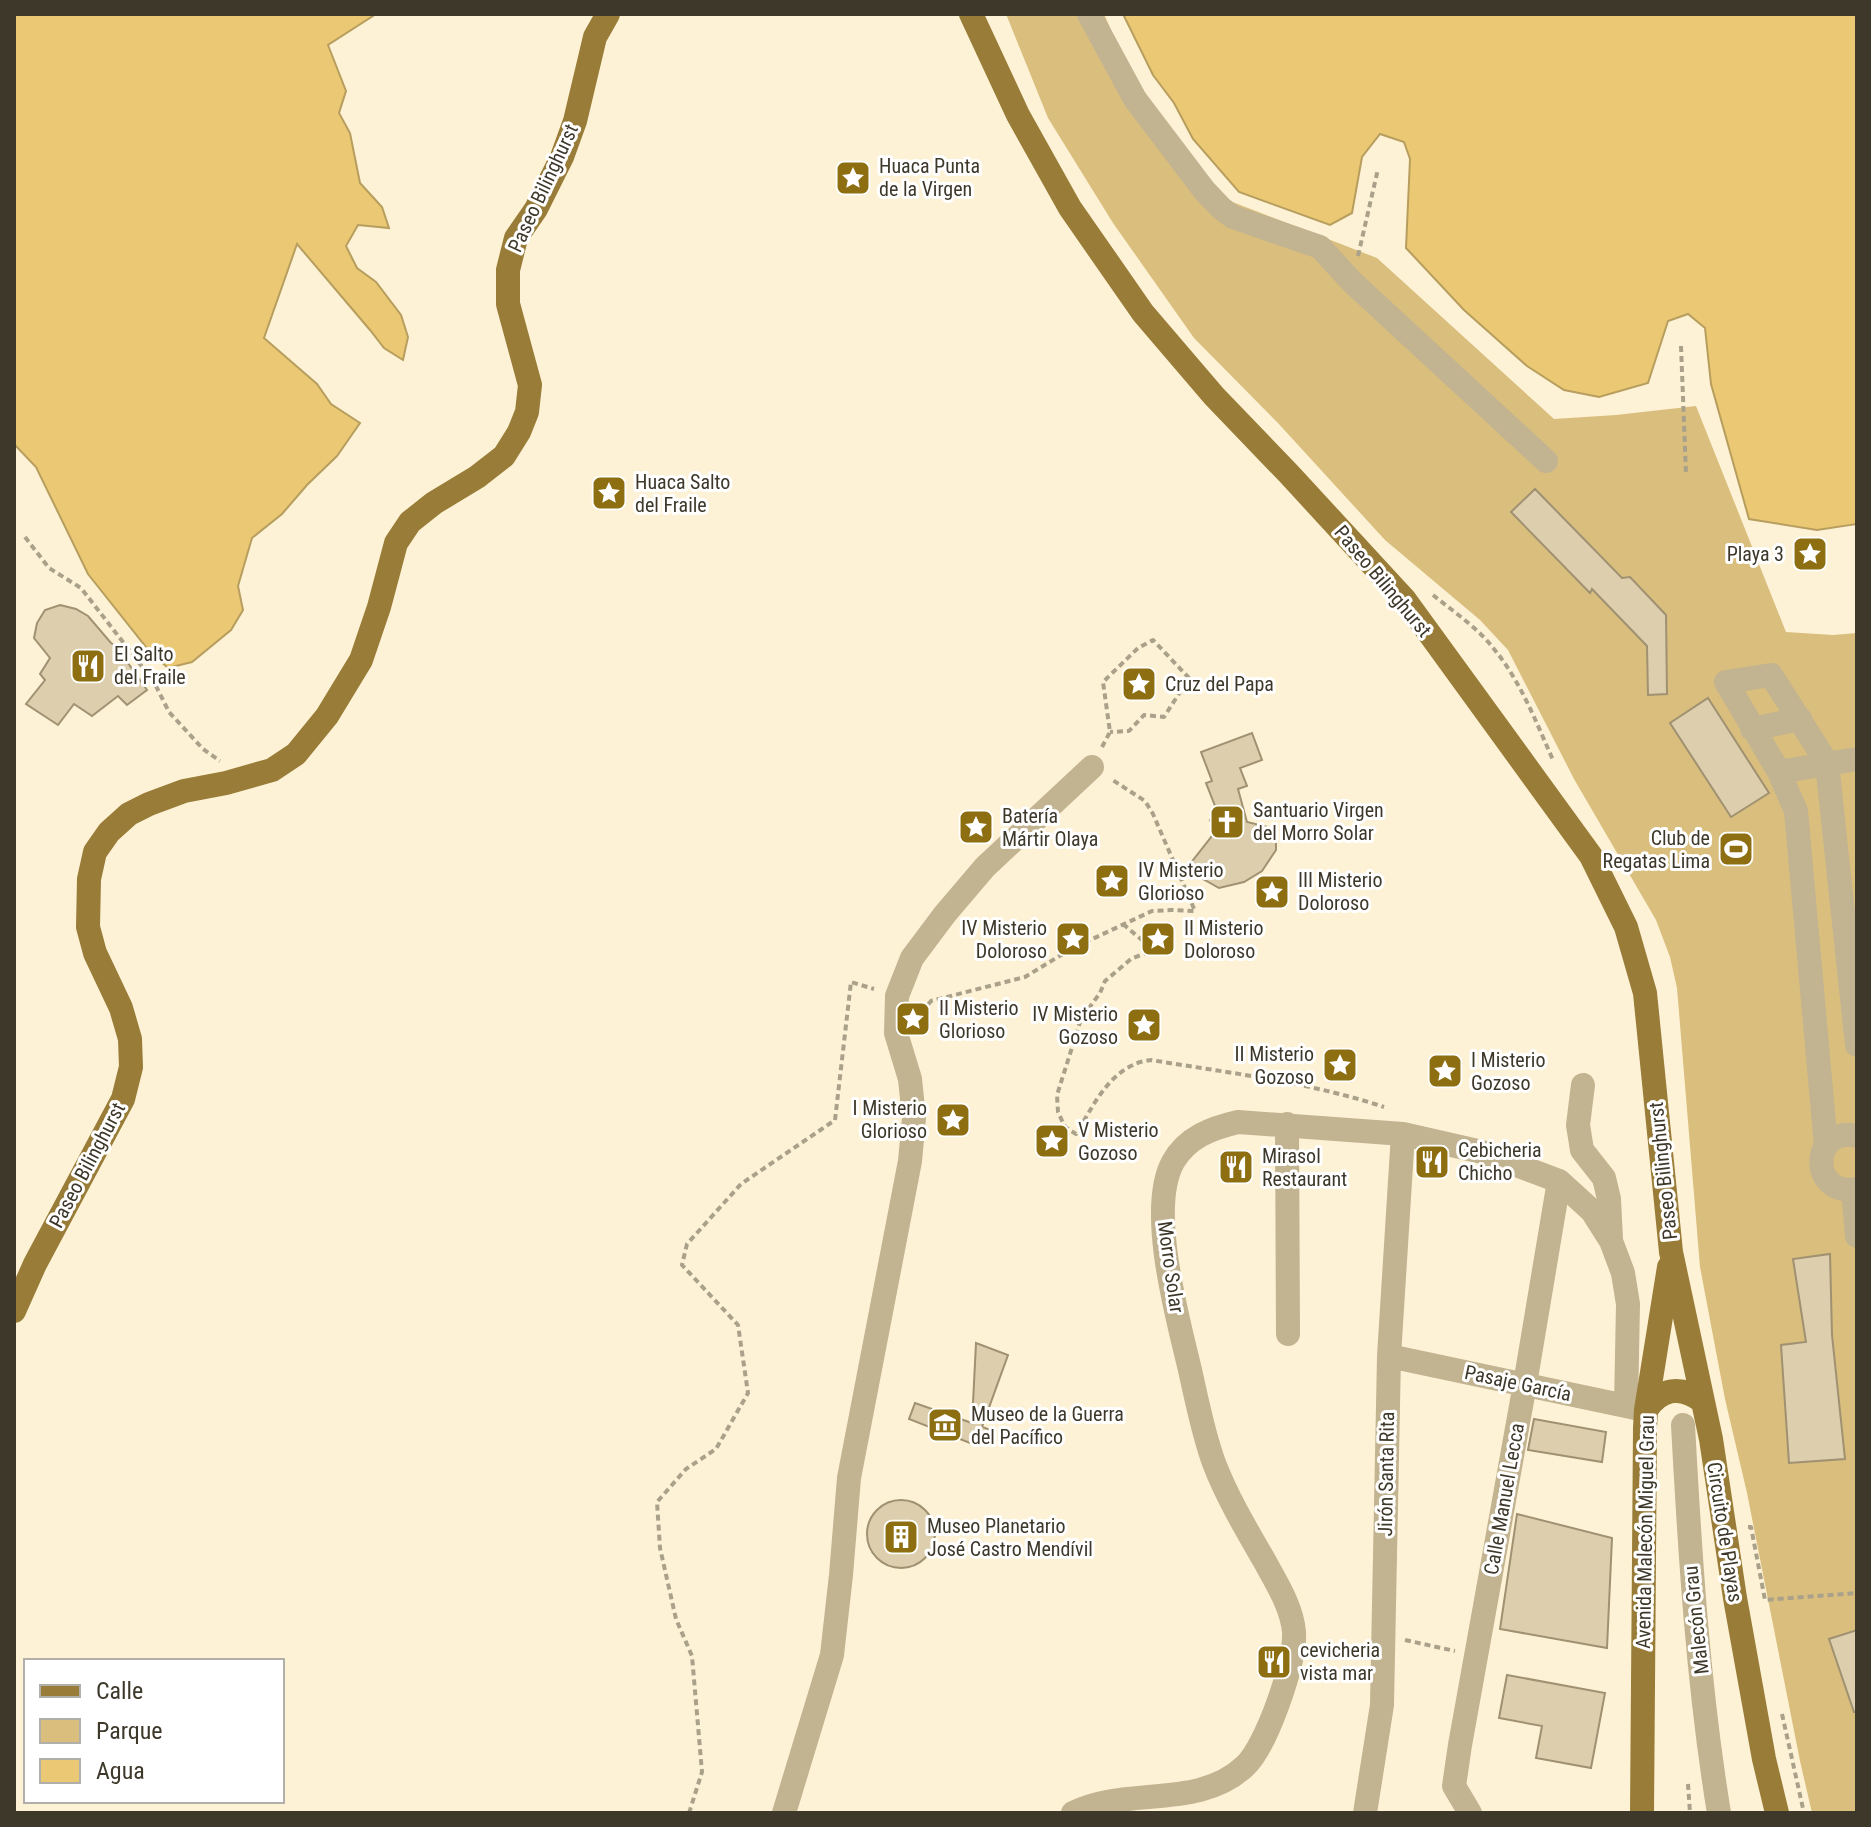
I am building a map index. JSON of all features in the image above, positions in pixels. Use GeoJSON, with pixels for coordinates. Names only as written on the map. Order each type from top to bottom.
{"type":"FeatureCollection","features":[{"type":"Feature","properties":{"kind":"main road","name":"Paseo Bilinghurst"},"geometry":{"type":"LineString","coordinates":[[14,1311],[35,1264],[123,1099],[131,1067],[130,1039],[121,1008],[95,953],[88,927],[89,879],[95,852],[109,832],[129,814],[149,804],[184,791],[245,779],[272,770],[296,754],[327,716],[361,660],[396,543],[410,522],[504,456],[519,432],[527,412],[530,385],[508,304],[508,270],[516,238],[536,209],[562,157],[575,121],[595,37],[608,14]]}},
{"type":"Feature","properties":{"kind":"main road","name":"Paseo Bilinghurst"},"geometry":{"type":"LineString","coordinates":[[971,14],[1018,115],[1070,208],[1143,313],[1214,396],[1405,600],[1591,856],[1626,927],[1645,993],[1671,1252]]}},
{"type":"Feature","properties":{"kind":"main road","name":"Circuito de Playas"},"geometry":{"type":"LineString","coordinates":[[1671,1252],[1711,1439],[1735,1598],[1764,1759],[1777,1813]]}},
{"type":"Feature","properties":{"kind":"main road","name":"Avenida Malecón Miguel Grau"},"geometry":{"type":"LineString","coordinates":[[1642,1813],[1636,1408],[1671,1252]]}},
{"type":"Feature","properties":{"kind":"main road"},"geometry":{"type":"LineString","coordinates":[[1636,1408],[1673,1391],[1684,1391],[1702,1401]]}},
{"type":"Feature","properties":{"kind":"street"},"geometry":{"type":"LineString","coordinates":[[1089,14],[1135,99],[1221,208],[1233,217],[1320,247],[1352,282],[1546,461]]}},
{"type":"Feature","properties":{"kind":"street"},"geometry":{"type":"LineString","coordinates":[[1826,1146],[1796,811],[1779,772],[1726,682],[1771,675],[1827,763],[1857,1045]]}},
{"type":"Feature","properties":{"kind":"street"},"geometry":{"type":"LineString","coordinates":[[1752,729],[1800,719]]}},
{"type":"Feature","properties":{"kind":"street"},"geometry":{"type":"LineString","coordinates":[[1779,772],[1857,759]]}},
{"type":"Feature","properties":{"kind":"street"},"geometry":{"type":"LineString","coordinates":[[784,1813],[832,1655],[849,1478],[910,1161],[914,1118],[910,1079],[896,1033],[897,996],[912,958],[955,902],[985,867],[1092,767]]}},
{"type":"Feature","properties":{"kind":"street"},"geometry":{"type":"LineString","coordinates":[[1583,1085],[1578,1125],[1582,1150],[1604,1178],[1609,1199],[1611,1241]]}},
{"type":"Feature","properties":{"kind":"street","name":"Morro Solar"},"geometry":{"type":"LineString","coordinates":[[1073,1813],[1105,1802],[1201,1790],[1225,1782],[1247,1765],[1258,1748],[1281,1697],[1292,1657],[1294,1631],[1287,1605],[1214,1464],[1168,1278],[1163,1226],[1165,1189],[1173,1162],[1192,1140],[1211,1129],[1238,1122],[1403,1134],[1482,1152],[1559,1181],[1592,1211],[1611,1241],[1623,1273],[1636,1408]]}},
{"type":"Feature","properties":{"kind":"street"},"geometry":{"type":"LineString","coordinates":[[1287,1124],[1288,1334]]}},
{"type":"Feature","properties":{"kind":"street","name":"Jirón Santa Rita"},"geometry":{"type":"LineString","coordinates":[[1365,1813],[1382,1705],[1389,1356],[1403,1134]]}},
{"type":"Feature","properties":{"kind":"street"},"geometry":{"type":"LineString","coordinates":[[1857,1136],[1840,1135],[1826,1146],[1821,1163],[1827,1181],[1843,1190],[1855,1190],[1857,1236]]}},
{"type":"Feature","properties":{"kind":"street","name":"Calle Manuel Lecca"},"geometry":{"type":"LineString","coordinates":[[1470,1813],[1454,1786],[1559,1181]]}},
{"type":"Feature","properties":{"kind":"street","name":"Pasaje García"},"geometry":{"type":"LineString","coordinates":[[1389,1356],[1636,1408]]}},
{"type":"Feature","properties":{"kind":"street","name":"Malecón Grau"},"geometry":{"type":"LineString","coordinates":[[1683,1425],[1691,1568],[1719,1813]]}},
{"type":"Feature","properties":{"kind":"path"},"geometry":{"type":"LineString","coordinates":[[1352,282],[1378,169]]}},
{"type":"Feature","properties":{"kind":"path"},"geometry":{"type":"LineString","coordinates":[[1681,346],[1686,474]]}},
{"type":"Feature","properties":{"kind":"path"},"geometry":{"type":"LineString","coordinates":[[25,537],[49,568],[81,588],[154,682],[169,712],[203,749],[245,779]]}},
{"type":"Feature","properties":{"kind":"path"},"geometry":{"type":"LineString","coordinates":[[1429,592],[1494,648],[1513,675],[1530,708],[1557,771]]}},
{"type":"Feature","properties":{"kind":"path"},"geometry":{"type":"LineString","coordinates":[[1153,640],[1189,678],[1164,717],[1144,715],[1129,731],[1110,732],[1103,682],[1138,648],[1153,640]]}},
{"type":"Feature","properties":{"kind":"path"},"geometry":{"type":"LineString","coordinates":[[689,1813],[702,1772],[692,1656],[676,1619],[660,1548],[657,1502],[686,1469],[716,1449],[748,1393],[738,1325],[682,1265],[687,1244],[741,1184],[835,1120],[851,982],[926,1007],[931,1001],[1025,977],[1071,949],[1152,911],[1195,911],[1145,801],[1092,767]]}},
{"type":"Feature","properties":{"kind":"path"},"geometry":{"type":"LineString","coordinates":[[1122,924],[1156,952],[1131,959],[1105,981],[1081,1019],[1057,1095],[1058,1112],[1065,1127],[1076,1134],[1100,1093],[1120,1073],[1151,1060],[1284,1082],[1358,1098],[1392,1110]]}},
{"type":"Feature","properties":{"kind":"path"},"geometry":{"type":"LineString","coordinates":[[1751,1527],[1765,1600],[1857,1593]]}},
{"type":"Feature","properties":{"kind":"path"},"geometry":{"type":"LineString","coordinates":[[1383,1635],[1476,1655]]}},
{"type":"Feature","properties":{"kind":"path"},"geometry":{"type":"LineString","coordinates":[[1781,1708],[1804,1813]]}},
{"type":"Feature","properties":{"kind":"green space","name":"Club de Regatas Lima"},"geometry":{"type":"Polygon","coordinates":[[[1006,14],[1104,14],[1134,82],[1222,198],[1377,258],[1554,419],[1696,406],[1786,632],[1857,633],[1857,1813],[1812,1813],[1800,1761],[1700,1267],[1677,988],[1670,957],[1656,920],[1574,779],[1508,650],[1480,620],[1385,540],[1277,422],[1194,338],[1113,223],[1048,118],[1006,14]]]}},
{"type":"Feature","properties":{"kind":"water"},"geometry":{"type":"Polygon","coordinates":[[[14,14],[376,14],[328,45],[346,91],[339,113],[350,133],[360,183],[382,207],[389,228],[358,225],[346,246],[357,268],[376,282],[401,315],[408,337],[403,360],[384,348],[297,244],[264,338],[317,384],[331,404],[360,423],[337,456],[282,514],[252,538],[238,586],[243,610],[231,630],[192,662],[168,668],[150,652],[88,574],[36,467],[14,444],[14,14]]]}},
{"type":"Feature","properties":{"kind":"water"},"geometry":{"type":"Polygon","coordinates":[[[1123,14],[1857,14],[1857,524],[1817,530],[1749,519],[1711,384],[1705,328],[1688,314],[1668,321],[1648,383],[1599,397],[1564,390],[1527,366],[1464,310],[1406,248],[1410,159],[1404,142],[1380,134],[1362,157],[1352,213],[1330,225],[1239,192],[1193,139],[1174,103],[1153,75],[1123,14]]]}},
{"type":"Feature","properties":{"kind":"building"},"geometry":{"type":"Polygon","coordinates":[[[1535,489],[1622,578],[1630,577],[1666,615],[1667,694],[1648,695],[1647,646],[1511,512],[1535,489]]]}},
{"type":"Feature","properties":{"kind":"building","name":"El Salto del Fraile"},"geometry":{"type":"Polygon","coordinates":[[[60,605],[88,616],[116,646],[147,690],[127,705],[118,696],[92,716],[74,704],[58,725],[26,704],[45,680],[40,674],[50,658],[34,638],[37,623],[45,610],[60,605]]]}},
{"type":"Feature","properties":{"kind":"building"},"geometry":{"type":"Polygon","coordinates":[[[1708,698],[1769,793],[1731,817],[1670,723],[1708,698]]]}},
{"type":"Feature","properties":{"kind":"building"},"geometry":{"type":"Polygon","coordinates":[[[1252,733],[1262,760],[1240,768],[1247,786],[1238,789],[1247,822],[1276,829],[1276,850],[1262,871],[1244,882],[1219,888],[1203,879],[1190,864],[1215,832],[1210,820],[1219,816],[1206,783],[1212,781],[1201,752],[1252,733]]]}},
{"type":"Feature","properties":{"kind":"building"},"geometry":{"type":"Polygon","coordinates":[[[1830,1254],[1832,1335],[1845,1459],[1789,1463],[1781,1345],[1806,1342],[1793,1259],[1830,1254]]]}},
{"type":"Feature","properties":{"kind":"building"},"geometry":{"type":"Polygon","coordinates":[[[976,1343],[1008,1355],[982,1427],[994,1431],[977,1443],[970,1443],[909,1419],[915,1403],[972,1423],[976,1343]]]}},
{"type":"Feature","properties":{"kind":"building"},"geometry":{"type":"Polygon","coordinates":[[[1534,1419],[1606,1432],[1602,1462],[1528,1450],[1534,1419]]]}},
{"type":"Feature","properties":{"kind":"building","name":"Museo Planetario José Castro Mendívil"},"geometry":{"type":"Polygon","coordinates":[[[901,1500],[925,1510],[935,1534],[925,1558],[901,1568],[877,1558],[867,1534],[877,1510],[901,1500]]]}},
{"type":"Feature","properties":{"kind":"building"},"geometry":{"type":"Polygon","coordinates":[[[1517,1514],[1612,1538],[1607,1648],[1500,1629],[1517,1514]]]}},
{"type":"Feature","properties":{"kind":"building"},"geometry":{"type":"Polygon","coordinates":[[[1857,1630],[1857,1712],[1854,1712],[1829,1639],[1857,1630]]]}},
{"type":"Feature","properties":{"kind":"building"},"geometry":{"type":"Polygon","coordinates":[[[1507,1675],[1605,1693],[1591,1768],[1536,1758],[1542,1726],[1499,1718],[1507,1675]]]}},
{"type":"Feature","properties":{"kind":"place","name":"Huaca Punta de la Virgen"},"geometry":{"type":"Point","coordinates":[853,178]}},
{"type":"Feature","properties":{"kind":"place","name":"Huaca Salto del Fraile"},"geometry":{"type":"Point","coordinates":[609,493]}},
{"type":"Feature","properties":{"kind":"place","name":"Playa 3"},"geometry":{"type":"Point","coordinates":[1810,554]}},
{"type":"Feature","properties":{"kind":"place","name":"El Salto del Fraile"},"geometry":{"type":"Point","coordinates":[88,666]}},
{"type":"Feature","properties":{"kind":"place","name":"Cruz del Papa"},"geometry":{"type":"Point","coordinates":[1139,684]}},
{"type":"Feature","properties":{"kind":"place","name":"Santuario Virgen del Morro Solar"},"geometry":{"type":"Point","coordinates":[1227,822]}},
{"type":"Feature","properties":{"kind":"place","name":"Batería Mártir Olaya"},"geometry":{"type":"Point","coordinates":[976,827]}},
{"type":"Feature","properties":{"kind":"place","name":"Club de Regatas Lima"},"geometry":{"type":"Point","coordinates":[1736,849]}},
{"type":"Feature","properties":{"kind":"place","name":"IV Misterio Glorioso"},"geometry":{"type":"Point","coordinates":[1112,881]}},
{"type":"Feature","properties":{"kind":"place","name":"III Misterio Doloroso"},"geometry":{"type":"Point","coordinates":[1272,892]}},
{"type":"Feature","properties":{"kind":"place","name":"IV Misterio Doloroso"},"geometry":{"type":"Point","coordinates":[1073,939]}},
{"type":"Feature","properties":{"kind":"place","name":"II Misterio Doloroso"},"geometry":{"type":"Point","coordinates":[1158,939]}},
{"type":"Feature","properties":{"kind":"place","name":"II Misterio Glorioso"},"geometry":{"type":"Point","coordinates":[913,1019]}},
{"type":"Feature","properties":{"kind":"place","name":"IV Misterio Gozoso"},"geometry":{"type":"Point","coordinates":[1144,1025]}},
{"type":"Feature","properties":{"kind":"place","name":"II Misterio Gozoso"},"geometry":{"type":"Point","coordinates":[1340,1065]}},
{"type":"Feature","properties":{"kind":"place","name":"I Misterio Gozoso"},"geometry":{"type":"Point","coordinates":[1445,1071]}},
{"type":"Feature","properties":{"kind":"place","name":"I Misterio Glorioso"},"geometry":{"type":"Point","coordinates":[953,1120]}},
{"type":"Feature","properties":{"kind":"place","name":"V Misterio Gozoso"},"geometry":{"type":"Point","coordinates":[1052,1141]}},
{"type":"Feature","properties":{"kind":"place","name":"Cebicheria Chicho"},"geometry":{"type":"Point","coordinates":[1432,1162]}},
{"type":"Feature","properties":{"kind":"place","name":"Mirasol Restaurant"},"geometry":{"type":"Point","coordinates":[1236,1167]}},
{"type":"Feature","properties":{"kind":"place","name":"Museo de la Guerra del Pacífico"},"geometry":{"type":"Point","coordinates":[945,1425]}},
{"type":"Feature","properties":{"kind":"place","name":"Museo Planetario José Castro Mendívil"},"geometry":{"type":"Point","coordinates":[901,1537]}},
{"type":"Feature","properties":{"kind":"place","name":"cevicheria vista mar"},"geometry":{"type":"Point","coordinates":[1274,1662]}}]}
